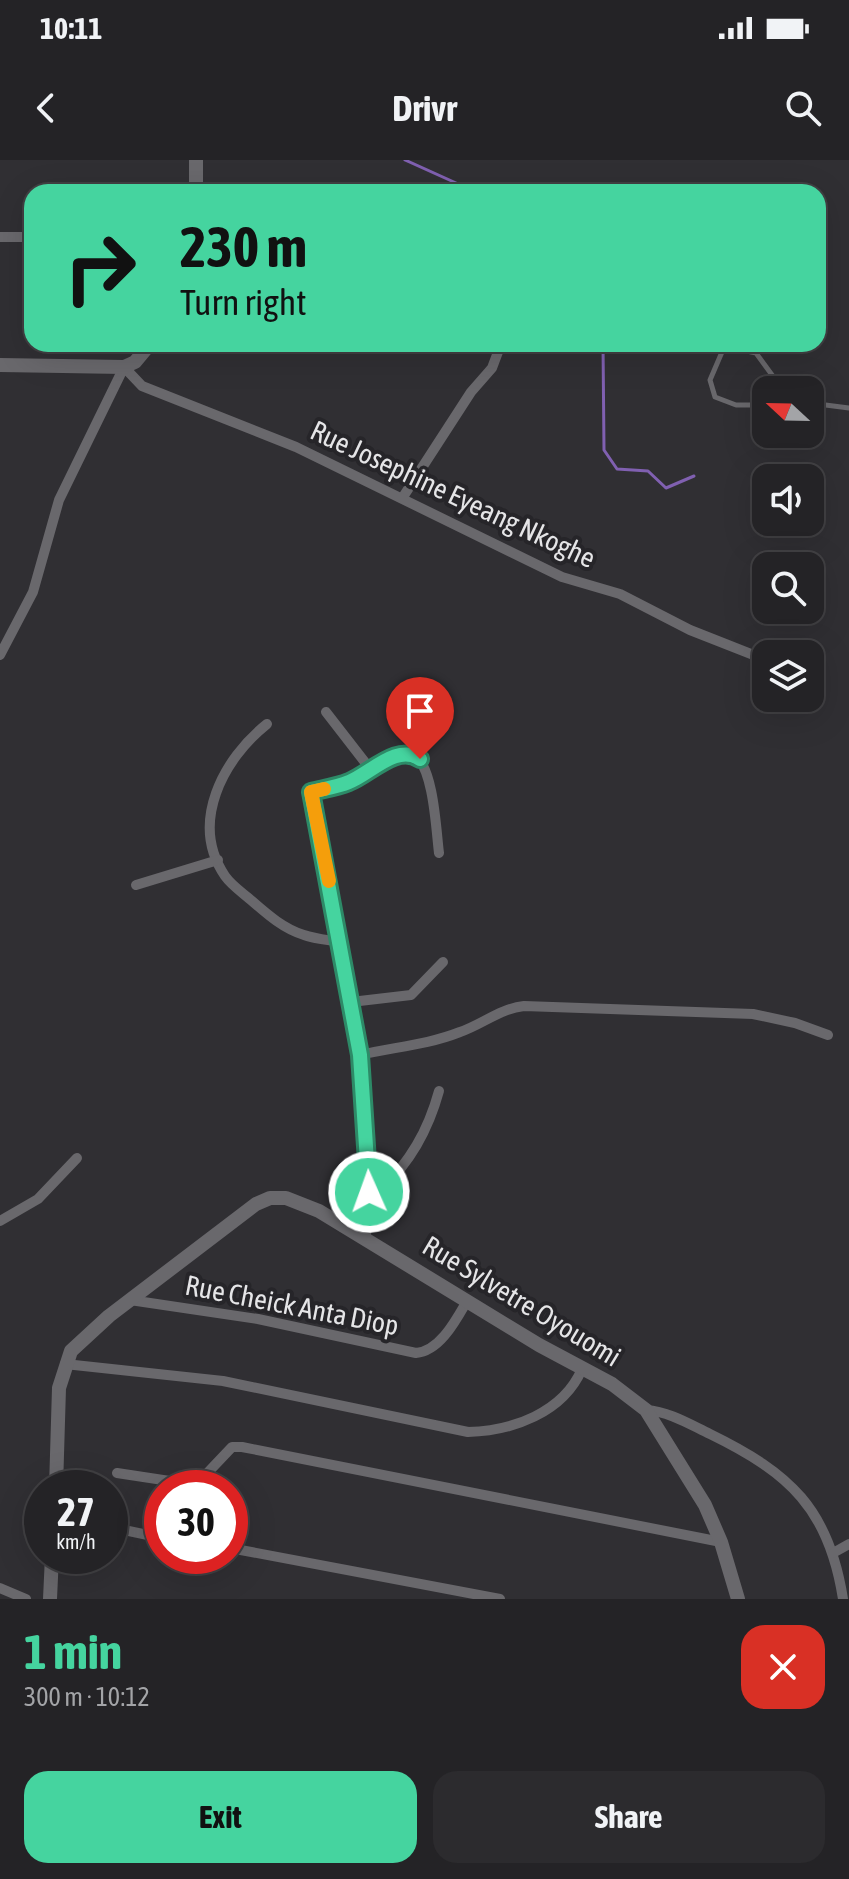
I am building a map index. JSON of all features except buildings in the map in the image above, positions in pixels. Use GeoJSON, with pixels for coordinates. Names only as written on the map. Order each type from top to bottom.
{"type":"FeatureCollection","features":[{"type":"Feature","properties":{"kind":"street"},"geometry":{"type":"LineString","coordinates":[[196,160],[196,184]]}},
{"type":"Feature","properties":{"kind":"street"},"geometry":{"type":"LineString","coordinates":[[0,237],[24,237]]}},
{"type":"Feature","properties":{"kind":"street"},"geometry":{"type":"LineString","coordinates":[[0,365],[124,367],[135,362],[143,352]]}},
{"type":"Feature","properties":{"kind":"street"},"geometry":{"type":"LineString","coordinates":[[403,497],[471,392],[492,368],[498,352]]}},
{"type":"Feature","properties":{"kind":"street"},"geometry":{"type":"LineString","coordinates":[[0,655],[33,592],[59,500],[124,367]]}},
{"type":"Feature","properties":{"kind":"street","name":"Rue Josephine Eyeang Nkoghe"},"geometry":{"type":"LineString","coordinates":[[124,367],[142,386],[296,447],[562,577],[620,594],[690,630],[752,654]]}},
{"type":"Feature","properties":{"kind":"street"},"geometry":{"type":"LineString","coordinates":[[326,712],[371,770]]}},
{"type":"Feature","properties":{"kind":"street"},"geometry":{"type":"LineString","coordinates":[[267,724],[233,761],[214,795],[208,814],[218,860],[235,886],[285,927],[305,936],[340,942]]}},
{"type":"Feature","properties":{"kind":"street"},"geometry":{"type":"LineString","coordinates":[[366,1236],[369,1192],[360,1055],[311,792],[344,784],[397,756],[415,755],[420,759],[433,804],[439,853]]}},
{"type":"Feature","properties":{"kind":"street"},"geometry":{"type":"LineString","coordinates":[[136,885],[218,860]]}},
{"type":"Feature","properties":{"kind":"street"},"geometry":{"type":"LineString","coordinates":[[351,1002],[411,995],[443,962]]}},
{"type":"Feature","properties":{"kind":"street"},"geometry":{"type":"LineString","coordinates":[[360,1055],[425,1044],[464,1031],[495,1013],[524,1006],[753,1014],[795,1023],[828,1035]]}},
{"type":"Feature","properties":{"kind":"street"},"geometry":{"type":"LineString","coordinates":[[369,1192],[380,1191],[407,1163],[433,1115],[439,1091]]}},
{"type":"Feature","properties":{"kind":"street"},"geometry":{"type":"LineString","coordinates":[[0,1221],[38,1199],[77,1158]]}},
{"type":"Feature","properties":{"kind":"street","name":"Rue Sylvetre Oyouomi"},"geometry":{"type":"LineString","coordinates":[[57,1470],[59,1388],[71,1351],[88,1333],[235,1219],[270,1198],[302,1203],[366,1236],[467,1301],[612,1384],[646,1410],[694,1485],[721,1542],[738,1599]]}},
{"type":"Feature","properties":{"kind":"street","name":"Rue Cheick Anta Diop"},"geometry":{"type":"LineString","coordinates":[[130,1300],[258,1319],[416,1353],[425,1352],[439,1341],[467,1301]]}},
{"type":"Feature","properties":{"kind":"street"},"geometry":{"type":"LineString","coordinates":[[65,1364],[223,1381],[468,1432],[493,1431],[540,1413],[561,1400],[575,1384],[582,1369]]}},
{"type":"Feature","properties":{"kind":"street"},"geometry":{"type":"LineString","coordinates":[[646,1410],[677,1418],[776,1472],[813,1508],[833,1553],[843,1599]]}},
{"type":"Feature","properties":{"kind":"street"},"geometry":{"type":"LineString","coordinates":[[128,1475],[196,1485],[210,1474],[232,1447],[242,1447],[721,1542]]}},
{"type":"Feature","properties":{"kind":"street"},"geometry":{"type":"LineString","coordinates":[[833,1553],[849,1544]]}},
{"type":"Feature","properties":{"kind":"street"},"geometry":{"type":"LineString","coordinates":[[248,1551],[500,1599]]}},
{"type":"Feature","properties":{"kind":"street"},"geometry":{"type":"LineString","coordinates":[[50,1599],[51,1574]]}},
{"type":"Feature","properties":{"kind":"street"},"geometry":{"type":"LineString","coordinates":[[0,1588],[26,1599]]}},
{"type":"Feature","properties":{"kind":"lane"},"geometry":{"type":"LineString","coordinates":[[722,352],[710,380],[715,397],[736,405],[752,405]]}},
{"type":"Feature","properties":{"kind":"lane"},"geometry":{"type":"LineString","coordinates":[[751,352],[756,353],[773,376]]}},
{"type":"Feature","properties":{"kind":"lane"},"geometry":{"type":"LineString","coordinates":[[824,405],[849,408]]}},
{"type":"Feature","properties":{"kind":"waterway"},"geometry":{"type":"LineString","coordinates":[[405,160],[458,184]]}},
{"type":"Feature","properties":{"kind":"waterway"},"geometry":{"type":"LineString","coordinates":[[603,352],[604,450],[617,469],[648,471],[666,488],[694,476]]}},
{"type":"Feature","properties":{"kind":"slow traffic"},"geometry":{"type":"LineString","coordinates":[[324,789],[311,792],[329,881]]}},
{"type":"Feature","properties":{"kind":"route"},"geometry":{"type":"LineString","coordinates":[[369,1192],[360,1055],[311,792],[344,784],[397,756],[415,755],[420,759]]}}]}
